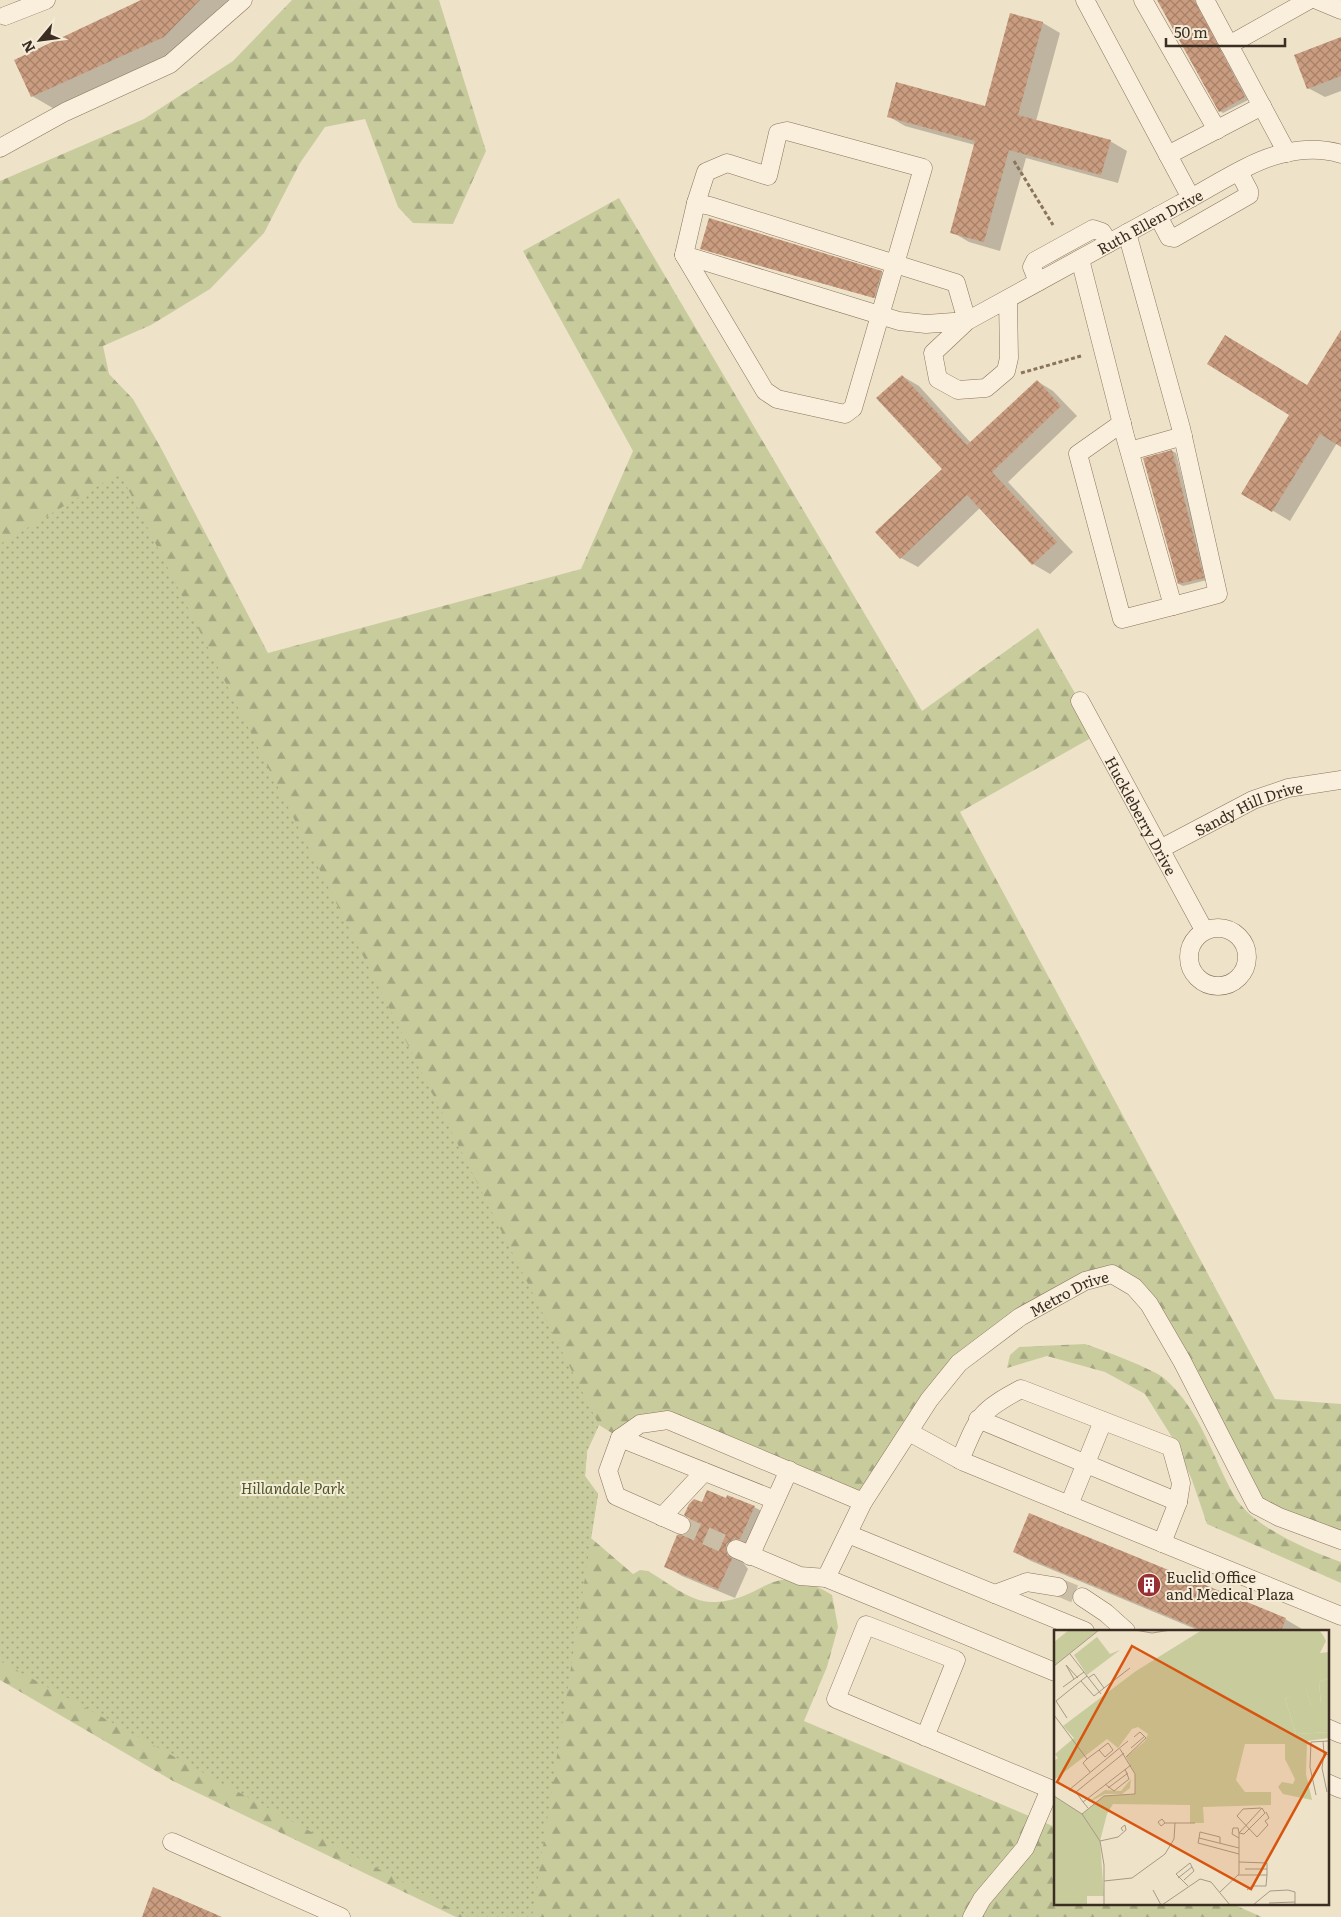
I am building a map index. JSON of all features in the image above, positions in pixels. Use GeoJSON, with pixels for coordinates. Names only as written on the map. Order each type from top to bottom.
{"type":"FeatureCollection","features":[{"type":"Feature","properties":{"kind":"street"},"geometry":{"type":"LineString","coordinates":[[4,12],[46,0]]}},
{"type":"Feature","properties":{"kind":"street"},"geometry":{"type":"LineString","coordinates":[[0,148],[65,112],[170,64],[243,0]]}},
{"type":"Feature","properties":{"kind":"street"},"geometry":{"type":"LineString","coordinates":[[1085,0],[1191,198]]}},
{"type":"Feature","properties":{"kind":"street"},"geometry":{"type":"LineString","coordinates":[[1143,0],[1216,130]]}},
{"type":"Feature","properties":{"kind":"street"},"geometry":{"type":"LineString","coordinates":[[1205,0],[1287,153]]}},
{"type":"Feature","properties":{"kind":"street"},"geometry":{"type":"LineString","coordinates":[[1229,45],[1309,0]]}},
{"type":"Feature","properties":{"kind":"street"},"geometry":{"type":"LineString","coordinates":[[1317,0],[1341,10]]}},
{"type":"Feature","properties":{"kind":"street"},"geometry":{"type":"LineString","coordinates":[[1168,155],[1262,106]]}},
{"type":"Feature","properties":{"kind":"street"},"geometry":{"type":"LineString","coordinates":[[787,131],[923,168],[853,408],[845,414],[777,399],[765,391],[684,255],[696,203],[706,172],[726,163],[768,176],[778,133],[787,131]]}},
{"type":"Feature","properties":{"kind":"street","name":"Ruth Ellen Drive"},"geometry":{"type":"LineString","coordinates":[[967,321],[1238,172],[1287,153],[1324,149],[1341,154]]}},
{"type":"Feature","properties":{"kind":"street"},"geometry":{"type":"LineString","coordinates":[[1158,216],[1168,237],[1174,238],[1249,195],[1249,191],[1238,172]]}},
{"type":"Feature","properties":{"kind":"street"},"geometry":{"type":"LineString","coordinates":[[696,203],[956,283],[967,321]]}},
{"type":"Feature","properties":{"kind":"street"},"geometry":{"type":"LineString","coordinates":[[1038,282],[1032,267],[1035,261],[1076,238],[1093,229],[1102,232],[1109,243]]}},
{"type":"Feature","properties":{"kind":"street"},"geometry":{"type":"LineString","coordinates":[[1122,423],[1078,454],[1122,619],[1218,594],[1183,436],[1127,233]]}},
{"type":"Feature","properties":{"kind":"street"},"geometry":{"type":"LineString","coordinates":[[684,255],[899,321],[926,324],[967,321]]}},
{"type":"Feature","properties":{"kind":"street"},"geometry":{"type":"LineString","coordinates":[[1080,259],[1172,606]]}},
{"type":"Feature","properties":{"kind":"street"},"geometry":{"type":"LineString","coordinates":[[967,321],[933,353],[938,379],[958,390],[986,388],[1006,371],[1009,358],[1008,298]]}},
{"type":"Feature","properties":{"kind":"street"},"geometry":{"type":"LineString","coordinates":[[1130,451],[1183,436]]}},
{"type":"Feature","properties":{"kind":"street","name":"Huckleberry Drive"},"geometry":{"type":"LineString","coordinates":[[1080,701],[1162,848],[1204,930]]}},
{"type":"Feature","properties":{"kind":"street","name":"Sandy Hill Drive"},"geometry":{"type":"LineString","coordinates":[[1162,848],[1253,800],[1288,788],[1341,780]]}},
{"type":"Feature","properties":{"kind":"street","name":"Metro Drive"},"geometry":{"type":"LineString","coordinates":[[826,1578],[863,1502],[929,1400],[959,1363],[1020,1317],[1085,1281],[1112,1274],[1134,1286],[1149,1304],[1182,1361],[1256,1505],[1341,1540]]}},
{"type":"Feature","properties":{"kind":"street"},"geometry":{"type":"LineString","coordinates":[[960,1460],[978,1419],[991,1405],[1021,1389],[1171,1447],[1181,1482],[1178,1502],[1162,1543]]}},
{"type":"Feature","properties":{"kind":"street"},"geometry":{"type":"LineString","coordinates":[[978,1419],[1178,1502]]}},
{"type":"Feature","properties":{"kind":"street"},"geometry":{"type":"LineString","coordinates":[[680,1525],[616,1496],[608,1471],[620,1438],[640,1424],[668,1420],[863,1502]]}},
{"type":"Feature","properties":{"kind":"street"},"geometry":{"type":"LineString","coordinates":[[1069,1505],[1104,1421]]}},
{"type":"Feature","properties":{"kind":"street"},"geometry":{"type":"LineString","coordinates":[[909,1432],[960,1460],[1341,1616]]}},
{"type":"Feature","properties":{"kind":"street"},"geometry":{"type":"LineString","coordinates":[[620,1438],[775,1500]]}},
{"type":"Feature","properties":{"kind":"street"},"geometry":{"type":"LineString","coordinates":[[789,1470],[775,1500],[743,1552],[800,1576],[826,1578],[1054,1672]]}},
{"type":"Feature","properties":{"kind":"street"},"geometry":{"type":"LineString","coordinates":[[662,1517],[704,1472]]}},
{"type":"Feature","properties":{"kind":"street"},"geometry":{"type":"LineString","coordinates":[[848,1534],[1083,1630]]}},
{"type":"Feature","properties":{"kind":"street"},"geometry":{"type":"LineString","coordinates":[[996,1594],[1027,1582],[1058,1587]]}},
{"type":"Feature","properties":{"kind":"street"},"geometry":{"type":"LineString","coordinates":[[1082,1596],[1106,1613],[1125,1630]]}},
{"type":"Feature","properties":{"kind":"street"},"geometry":{"type":"LineString","coordinates":[[925,1736],[956,1660],[866,1625],[836,1698],[925,1736],[1052,1790],[1025,1848],[982,1899],[972,1917]]}},
{"type":"Feature","properties":{"kind":"street"},"geometry":{"type":"LineString","coordinates":[[1328,1728],[1341,1734]]}},
{"type":"Feature","properties":{"kind":"street"},"geometry":{"type":"LineString","coordinates":[[1328,1783],[1341,1789]]}},
{"type":"Feature","properties":{"kind":"street"},"geometry":{"type":"LineString","coordinates":[[172,1842],[341,1917]]}},
{"type":"Feature","properties":{"kind":"path"},"geometry":{"type":"LineString","coordinates":[[1014,161],[1053,225]]}},
{"type":"Feature","properties":{"kind":"path"},"geometry":{"type":"LineString","coordinates":[[1014,375],[1081,356]]}},
{"type":"Feature","properties":{"kind":"green space"},"geometry":{"type":"Polygon","coordinates":[[[292,0],[439,0],[486,151],[453,224],[413,223],[398,207],[365,119],[325,127],[300,163],[264,233],[210,289],[151,325],[103,346],[109,374],[133,399],[162,450],[268,653],[581,569],[633,451],[523,251],[619,198],[922,711],[1038,628],[1098,734],[960,812],[1275,1399],[1341,1404],[1341,1540],[1256,1505],[1149,1304],[1112,1274],[1085,1281],[959,1363],[863,1502],[668,1420],[620,1438],[599,1425],[587,1451],[585,1476],[598,1494],[591,1538],[633,1574],[640,1570],[648,1571],[679,1591],[696,1599],[713,1602],[731,1600],[781,1580],[795,1580],[811,1584],[832,1595],[838,1627],[827,1667],[804,1721],[1054,1827],[1054,1904],[1232,1904],[1262,1917],[456,1917],[173,1781],[0,1680],[0,181],[144,119],[233,61],[292,0]]]}},
{"type":"Feature","properties":{"kind":"green space","name":"Hillandale Park"},"geometry":{"type":"Polygon","coordinates":[[[120,473],[599,1425],[587,1451],[585,1476],[598,1494],[532,1917],[466,1917],[0,1661],[0,544],[120,473]]]}},
{"type":"Feature","properties":{"kind":"green space"},"geometry":{"type":"Polygon","coordinates":[[[1085,1344],[1139,1365],[1165,1379],[1188,1405],[1235,1497],[1243,1508],[1268,1528],[1283,1537],[1341,1562],[1341,1583],[1207,1524],[1192,1480],[1175,1442],[1145,1394],[1105,1372],[1047,1356],[1007,1368],[1010,1355],[1019,1347],[1085,1344]]]}},
{"type":"Feature","properties":{"kind":"building"},"geometry":{"type":"Polygon","coordinates":[[[141,0],[200,0],[164,37],[31,97],[14,60],[141,0]]]}},
{"type":"Feature","properties":{"kind":"building"},"geometry":{"type":"Polygon","coordinates":[[[1157,0],[1194,0],[1245,97],[1219,112],[1157,0]]]}},
{"type":"Feature","properties":{"kind":"building"},"geometry":{"type":"Polygon","coordinates":[[[1010,13],[1043,22],[1018,115],[1111,140],[1101,175],[1009,150],[984,242],[950,233],[975,141],[887,117],[896,82],[985,106],[1010,13]]]}},
{"type":"Feature","properties":{"kind":"building"},"geometry":{"type":"Polygon","coordinates":[[[1341,37],[1341,76],[1307,89],[1294,55],[1341,37]]]}},
{"type":"Feature","properties":{"kind":"building"},"geometry":{"type":"Polygon","coordinates":[[[709,218],[882,271],[874,298],[700,249],[709,218]]]}},
{"type":"Feature","properties":{"kind":"building"},"geometry":{"type":"Polygon","coordinates":[[[1341,330],[1341,447],[1320,434],[1272,512],[1241,494],[1289,415],[1207,364],[1225,335],[1307,385],[1341,330]]]}},
{"type":"Feature","properties":{"kind":"building"},"geometry":{"type":"Polygon","coordinates":[[[902,375],[967,445],[1037,380],[1061,406],[992,472],[1057,542],[1032,565],[967,495],[900,559],[875,532],[942,469],[876,398],[902,375]]]}},
{"type":"Feature","properties":{"kind":"building"},"geometry":{"type":"Polygon","coordinates":[[[1172,450],[1204,578],[1178,584],[1143,458],[1172,450]]]}},
{"type":"Feature","properties":{"kind":"building"},"geometry":{"type":"Polygon","coordinates":[[[707,1490],[726,1498],[727,1495],[755,1506],[740,1539],[734,1539],[726,1544],[726,1551],[732,1559],[718,1589],[664,1567],[677,1535],[687,1534],[691,1529],[690,1519],[684,1515],[689,1504],[694,1499],[702,1502],[707,1490]]]}},
{"type":"Feature","properties":{"kind":"building","name":"Euclid Office and Medical Plaza"},"geometry":{"type":"Polygon","coordinates":[[[1029,1513],[1286,1618],[1281,1630],[1202,1630],[1013,1552],[1029,1513]]]}},
{"type":"Feature","properties":{"kind":"building"},"geometry":{"type":"Polygon","coordinates":[[[153,1887],[222,1917],[142,1917],[153,1887]]]}},
{"type":"Feature","properties":{"kind":"tunnel"},"geometry":{"type":"LineString","coordinates":[[681,1525],[736,1549]]}},
{"type":"Feature","properties":{"kind":"tunnel"},"geometry":{"type":"LineString","coordinates":[[1058,1587],[1082,1597]]}},
{"type":"Feature","properties":{"kind":"place","name":"Euclid Office and Medical Plaza"},"geometry":{"type":"Point","coordinates":[1149,1585]}}]}
